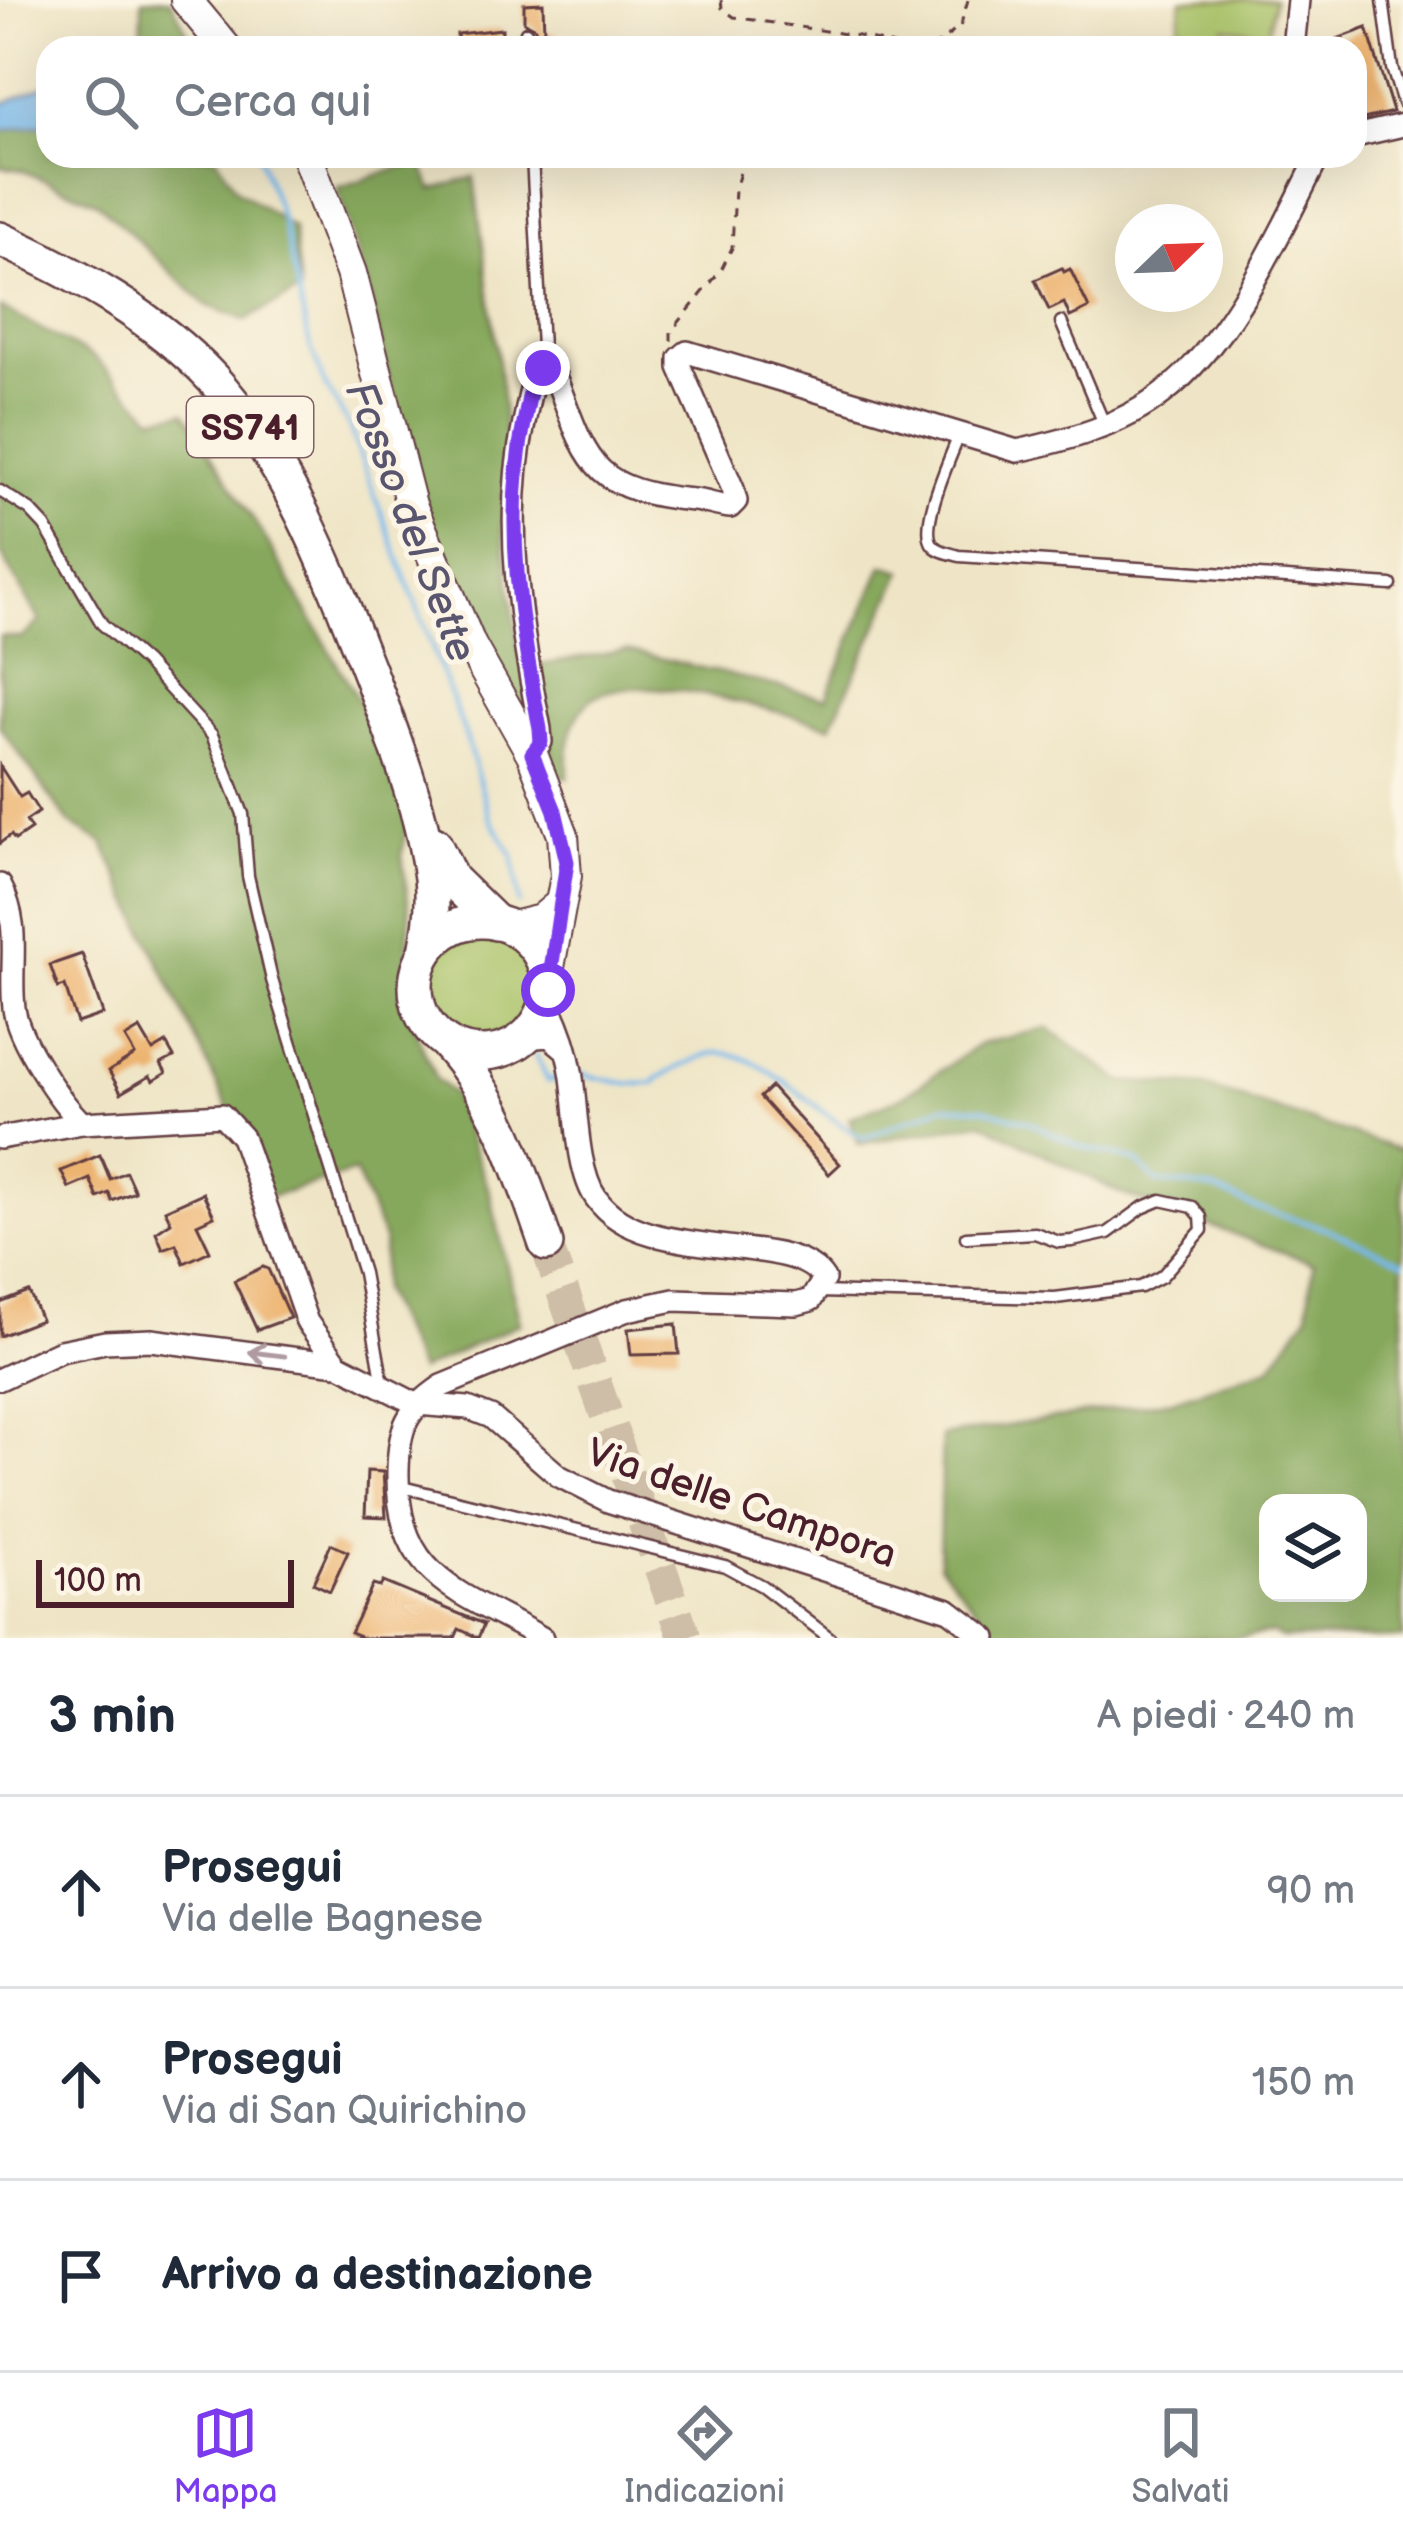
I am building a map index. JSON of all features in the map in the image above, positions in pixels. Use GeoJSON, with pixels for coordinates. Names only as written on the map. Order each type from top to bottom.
{"type":"FeatureCollection","features":[{"type":"Feature","properties":{"kind":"main road"},"geometry":{"type":"LineString","coordinates":[[186,0],[216,36]]}},
{"type":"Feature","properties":{"kind":"main road"},"geometry":{"type":"LineString","coordinates":[[311,168],[351,274],[411,505],[471,646],[532,754],[566,849],[547,989]]}},
{"type":"Feature","properties":{"kind":"main road","name":"SS741"},"geometry":{"type":"LineString","coordinates":[[0,239],[52,262],[137,314],[212,378],[295,495],[329,569],[411,792],[451,879],[539,954],[547,989],[537,1025],[518,1042],[502,1090],[508,1136]]}},
{"type":"Feature","properties":{"kind":"main road","name":"SS741"},"geometry":{"type":"LineString","coordinates":[[411,792],[430,877],[432,912],[416,993],[430,1028],[487,1094],[508,1136],[545,1244]]}},
{"type":"Feature","properties":{"kind":"main road"},"geometry":{"type":"LineString","coordinates":[[427,951],[447,931],[461,925],[541,920],[560,904]]}},
{"type":"Feature","properties":{"kind":"main road"},"geometry":{"type":"LineString","coordinates":[[446,1042],[478,1054],[518,1042]]}},
{"type":"Feature","properties":{"kind":"street"},"geometry":{"type":"LineString","coordinates":[[1294,36],[1298,0]]}},
{"type":"Feature","properties":{"kind":"street"},"geometry":{"type":"LineString","coordinates":[[1367,133],[1403,124]]}},
{"type":"Feature","properties":{"kind":"street"},"geometry":{"type":"LineString","coordinates":[[532,754],[541,742],[520,622],[514,508],[516,463],[533,379],[543,368],[554,373],[584,447],[606,478],[658,496],[730,507],[736,501],[680,367],[686,352],[1017,451],[1106,426],[1161,395],[1201,357],[1257,275],[1313,168]]}},
{"type":"Feature","properties":{"kind":"street"},"geometry":{"type":"LineString","coordinates":[[0,885],[14,922],[16,1019],[59,1095],[82,1123]]}},
{"type":"Feature","properties":{"kind":"street"},"geometry":{"type":"LineString","coordinates":[[542,1638],[428,1570],[409,1545],[398,1511],[398,1486],[404,1424],[416,1404],[442,1386],[627,1310],[674,1300],[796,1304],[812,1300],[824,1280],[808,1262],[665,1239],[607,1210],[587,1179],[569,1059],[547,989]]}},
{"type":"Feature","properties":{"kind":"street"},"geometry":{"type":"LineString","coordinates":[[518,1042],[549,1036],[569,1059]]}},
{"type":"Feature","properties":{"kind":"street"},"geometry":{"type":"LineString","coordinates":[[0,1138],[82,1123],[222,1114],[242,1137],[307,1322],[338,1364]]}},
{"type":"Feature","properties":{"kind":"street"},"geometry":{"type":"LineString","coordinates":[[0,1379],[60,1351],[151,1340],[338,1364],[416,1404]]}},
{"type":"Feature","properties":{"kind":"street","name":"Via delle Campora"},"geometry":{"type":"LineString","coordinates":[[416,1404],[468,1408],[491,1417],[559,1476],[608,1501],[949,1610],[986,1638]]}},
{"type":"Feature","properties":{"kind":"lane"},"geometry":{"type":"LineString","coordinates":[[1384,0],[1392,68],[1403,103]]}},
{"type":"Feature","properties":{"kind":"lane"},"geometry":{"type":"LineString","coordinates":[[526,32],[526,36]]}},
{"type":"Feature","properties":{"kind":"lane"},"geometry":{"type":"LineString","coordinates":[[533,168],[543,368]]}},
{"type":"Feature","properties":{"kind":"lane"},"geometry":{"type":"LineString","coordinates":[[1061,322],[1106,426]]}},
{"type":"Feature","properties":{"kind":"lane"},"geometry":{"type":"LineString","coordinates":[[959,434],[928,520],[930,541],[937,549],[959,556],[1391,585]]}},
{"type":"Feature","properties":{"kind":"lane"},"geometry":{"type":"LineString","coordinates":[[0,491],[45,526],[102,624],[145,662],[212,735],[243,814],[248,876],[272,980],[363,1274],[383,1384]]}},
{"type":"Feature","properties":{"kind":"lane"},"geometry":{"type":"LineString","coordinates":[[818,1292],[1055,1298],[1141,1287],[1162,1276],[1202,1230],[1202,1217],[1193,1207],[1161,1200],[1108,1233],[1072,1241],[1059,1242],[1035,1233],[966,1237]]}},
{"type":"Feature","properties":{"kind":"lane"},"geometry":{"type":"LineString","coordinates":[[398,1486],[725,1566],[762,1586],[830,1638]]}},
{"type":"Feature","properties":{"kind":"path"},"geometry":{"type":"LineString","coordinates":[[722,0],[722,8],[734,16],[858,36]]}},
{"type":"Feature","properties":{"kind":"path"},"geometry":{"type":"LineString","coordinates":[[948,36],[960,27],[968,0]]}},
{"type":"Feature","properties":{"kind":"path"},"geometry":{"type":"LineString","coordinates":[[680,358],[670,332],[721,270],[732,248],[735,189],[741,168]]}},
{"type":"Feature","properties":{"kind":"green space"},"geometry":{"type":"Polygon","coordinates":[[[142,0],[171,0],[188,34],[187,36],[141,36],[142,0]]]}},
{"type":"Feature","properties":{"kind":"green space"},"geometry":{"type":"Polygon","coordinates":[[[1182,0],[1274,0],[1268,34],[1225,27],[1223,36],[1178,29],[1182,0]]]}},
{"type":"Feature","properties":{"kind":"green space"},"geometry":{"type":"Polygon","coordinates":[[[36,126],[36,168],[223,168],[237,190],[293,228],[300,291],[245,320],[206,305],[97,202],[21,170],[0,167],[0,131],[36,126]]]}},
{"type":"Feature","properties":{"kind":"green space"},"geometry":{"type":"Polygon","coordinates":[[[399,168],[424,168],[432,190],[474,177],[501,384],[507,456],[502,527],[520,659],[540,665],[627,650],[826,698],[883,565],[903,571],[831,726],[702,694],[631,688],[603,693],[584,706],[571,732],[568,778],[554,774],[550,745],[520,719],[437,541],[404,443],[369,293],[337,188],[399,168]]]}},
{"type":"Feature","properties":{"kind":"green space"},"geometry":{"type":"Polygon","coordinates":[[[0,307],[95,358],[153,417],[185,412],[265,538],[411,792],[402,855],[410,916],[403,1000],[436,1079],[452,1093],[490,1193],[520,1323],[419,1371],[381,1291],[384,1240],[355,1172],[270,1197],[103,843],[69,823],[0,727],[0,636],[22,638],[40,621],[0,552],[0,307]]]}},
{"type":"Feature","properties":{"kind":"green space"},"geometry":{"type":"Polygon","coordinates":[[[482,933],[503,937],[521,949],[533,967],[537,988],[533,1009],[521,1027],[503,1039],[482,1043],[461,1039],[443,1027],[431,1009],[427,988],[431,967],[443,949],[461,937],[482,933]]]}},
{"type":"Feature","properties":{"kind":"green space"},"geometry":{"type":"Polygon","coordinates":[[[1048,1028],[1121,1081],[1204,1086],[1400,1150],[1403,1146],[1403,1638],[1282,1638],[1272,1633],[1233,1638],[1001,1638],[939,1564],[942,1436],[1173,1400],[1270,1367],[1308,1314],[1313,1263],[1122,1194],[981,1122],[859,1144],[849,1118],[902,1097],[980,1044],[1048,1028]]]}},
{"type":"Feature","properties":{"kind":"water"},"geometry":{"type":"Polygon","coordinates":[[[36,89],[36,126],[0,131],[0,105],[36,89]]]}},
{"type":"Feature","properties":{"kind":"building"},"geometry":{"type":"Polygon","coordinates":[[[543,3],[544,33],[556,36],[536,36],[535,28],[524,22],[524,4],[543,3]]]}},
{"type":"Feature","properties":{"kind":"building"},"geometry":{"type":"Polygon","coordinates":[[[1367,28],[1393,112],[1367,118],[1367,36],[1345,36],[1367,28]]]}},
{"type":"Feature","properties":{"kind":"building"},"geometry":{"type":"Polygon","coordinates":[[[502,29],[502,36],[457,34],[502,29]]]}},
{"type":"Feature","properties":{"kind":"building"},"geometry":{"type":"Polygon","coordinates":[[[1062,268],[1064,272],[1070,269],[1089,308],[1070,317],[1064,303],[1049,310],[1035,280],[1062,268]]]}},
{"type":"Feature","properties":{"kind":"building"},"geometry":{"type":"Polygon","coordinates":[[[0,766],[20,797],[27,793],[39,812],[26,821],[31,829],[0,843],[0,766]]]}},
{"type":"Feature","properties":{"kind":"building"},"geometry":{"type":"Polygon","coordinates":[[[82,954],[103,1014],[77,1023],[65,986],[58,988],[50,965],[82,954]]]}},
{"type":"Feature","properties":{"kind":"building"},"geometry":{"type":"Polygon","coordinates":[[[140,1029],[153,1051],[166,1043],[174,1057],[161,1064],[166,1073],[153,1081],[150,1076],[121,1093],[109,1071],[135,1055],[125,1038],[140,1029]]]}},
{"type":"Feature","properties":{"kind":"building"},"geometry":{"type":"Polygon","coordinates":[[[771,1087],[840,1164],[829,1174],[760,1097],[771,1087]]]}},
{"type":"Feature","properties":{"kind":"building"},"geometry":{"type":"Polygon","coordinates":[[[100,1155],[110,1179],[126,1172],[135,1192],[112,1201],[109,1193],[98,1198],[90,1179],[69,1188],[61,1171],[100,1155]]]}},
{"type":"Feature","properties":{"kind":"building"},"geometry":{"type":"Polygon","coordinates":[[[203,1193],[214,1216],[197,1224],[210,1251],[184,1263],[176,1244],[163,1249],[156,1232],[171,1222],[165,1210],[203,1193]]]}},
{"type":"Feature","properties":{"kind":"building"},"geometry":{"type":"Polygon","coordinates":[[[263,1267],[290,1318],[257,1330],[234,1281],[263,1267]]]}},
{"type":"Feature","properties":{"kind":"building"},"geometry":{"type":"Polygon","coordinates":[[[29,1292],[41,1320],[0,1336],[0,1303],[29,1292]]]}},
{"type":"Feature","properties":{"kind":"building"},"geometry":{"type":"Polygon","coordinates":[[[676,1324],[679,1354],[631,1355],[628,1329],[676,1324]]]}},
{"type":"Feature","properties":{"kind":"building"},"geometry":{"type":"Polygon","coordinates":[[[367,1471],[383,1472],[386,1517],[365,1516],[367,1471]]]}},
{"type":"Feature","properties":{"kind":"building"},"geometry":{"type":"Polygon","coordinates":[[[331,1544],[348,1552],[330,1591],[313,1583],[331,1544]]]}},
{"type":"Feature","properties":{"kind":"building"},"geometry":{"type":"Polygon","coordinates":[[[383,1582],[484,1624],[478,1638],[459,1629],[455,1638],[362,1638],[350,1633],[373,1585],[380,1587],[383,1582]]]}},
{"type":"Feature","properties":{"kind":"waterway","name":"Fosso del Sette"},"geometry":{"type":"LineString","coordinates":[[263,168],[283,222],[310,346],[348,424],[466,737],[490,818],[513,856],[519,903]]}},
{"type":"Feature","properties":{"kind":"waterway","name":"Fosso del Sette"},"geometry":{"type":"LineString","coordinates":[[580,1074],[655,1083],[704,1056],[729,1054],[768,1071],[864,1138],[943,1106],[982,1108],[1027,1121],[1078,1146],[1136,1161],[1157,1182],[1213,1189],[1256,1208],[1325,1228],[1403,1262]]}},
{"type":"Feature","properties":{"kind":"waterway","name":"Fosso del Sette"},"geometry":{"type":"LineString","coordinates":[[536,1056],[548,1081],[563,1076]]}},
{"type":"Feature","properties":{"kind":"tunnel"},"geometry":{"type":"LineString","coordinates":[[546,1244],[685,1638]]}},
{"type":"Feature","properties":{"kind":"route"},"geometry":{"type":"LineString","coordinates":[[543,368],[533,379],[516,463],[514,508],[520,622],[541,742],[532,754],[555,811],[567,862],[548,990]]}}]}
